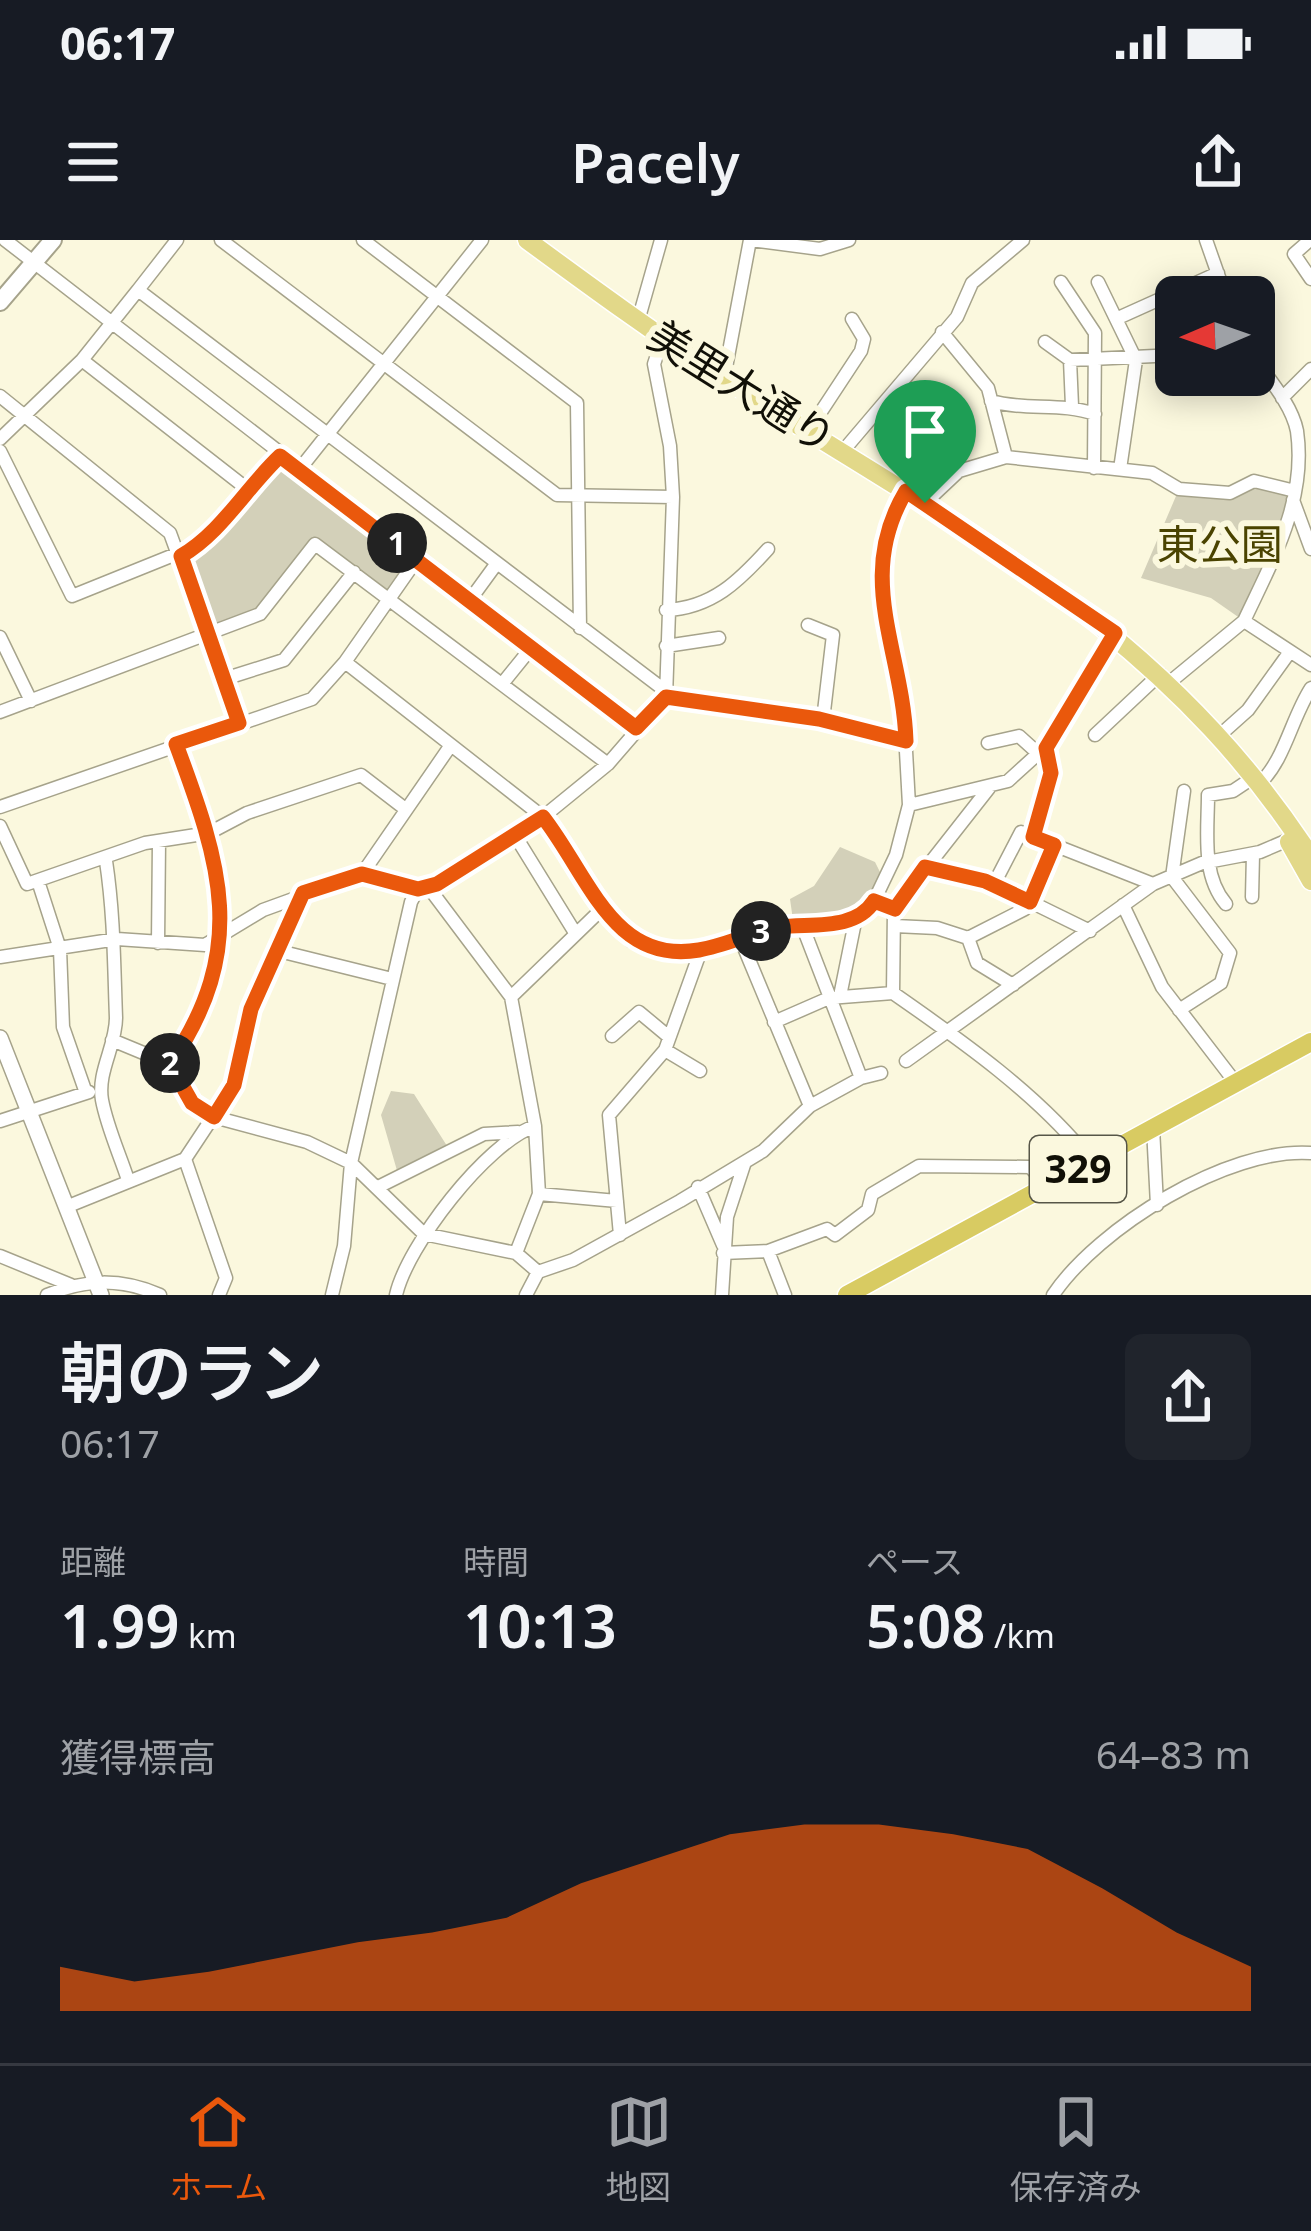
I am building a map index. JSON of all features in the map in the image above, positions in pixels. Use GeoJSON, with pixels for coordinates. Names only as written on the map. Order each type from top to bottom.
{"type":"FeatureCollection","features":[{"type":"Feature","properties":{"kind":"highway","name":"329"},"geometry":{"type":"LineString","coordinates":[[847,1295],[1311,1042]]}},
{"type":"Feature","properties":{"kind":"main road"},"geometry":{"type":"LineString","coordinates":[[0,302],[53,240]]}},
{"type":"Feature","properties":{"kind":"main road","name":"美里大通り"},"geometry":{"type":"LineString","coordinates":[[527,240],[663,338],[925,503],[1115,633],[1220,735],[1309,852]]}},
{"type":"Feature","properties":{"kind":"main road","name":"美里大通り"},"geometry":{"type":"LineString","coordinates":[[1280,815],[1311,881]]}},
{"type":"Feature","properties":{"kind":"street"},"geometry":{"type":"LineString","coordinates":[[5,240],[636,728]]}},
{"type":"Feature","properties":{"kind":"street"},"geometry":{"type":"LineString","coordinates":[[0,439],[82,360],[177,240]]}},
{"type":"Feature","properties":{"kind":"street"},"geometry":{"type":"LineString","coordinates":[[220,240],[556,495],[576,500],[673,497]]}},
{"type":"Feature","properties":{"kind":"street"},"geometry":{"type":"LineString","coordinates":[[363,240],[577,403],[580,628]]}},
{"type":"Feature","properties":{"kind":"street"},"geometry":{"type":"LineString","coordinates":[[299,470],[482,240]]}},
{"type":"Feature","properties":{"kind":"street"},"geometry":{"type":"LineString","coordinates":[[638,321],[661,240]]}},
{"type":"Feature","properties":{"kind":"street"},"geometry":{"type":"LineString","coordinates":[[724,378],[750,240],[821,245],[849,240]]}},
{"type":"Feature","properties":{"kind":"street"},"geometry":{"type":"LineString","coordinates":[[843,451],[957,317],[972,283],[1023,240]]}},
{"type":"Feature","properties":{"kind":"street"},"geometry":{"type":"LineString","coordinates":[[1206,240],[1219,276]]}},
{"type":"Feature","properties":{"kind":"street"},"geometry":{"type":"LineString","coordinates":[[1310,240],[1294,254],[1311,279]]}},
{"type":"Feature","properties":{"kind":"street"},"geometry":{"type":"LineString","coordinates":[[1118,318],[1218,273]]}},
{"type":"Feature","properties":{"kind":"street"},"geometry":{"type":"LineString","coordinates":[[1098,281],[1136,360],[1120,469]]}},
{"type":"Feature","properties":{"kind":"street"},"geometry":{"type":"LineString","coordinates":[[1061,282],[1095,332],[1094,468]]}},
{"type":"Feature","properties":{"kind":"street"},"geometry":{"type":"LineString","coordinates":[[138,290],[664,693],[823,720],[906,741]]}},
{"type":"Feature","properties":{"kind":"street"},"geometry":{"type":"LineString","coordinates":[[809,430],[861,351],[864,339],[852,319]]}},
{"type":"Feature","properties":{"kind":"street"},"geometry":{"type":"LineString","coordinates":[[942,332],[972,363],[991,400],[1006,457]]}},
{"type":"Feature","properties":{"kind":"street"},"geometry":{"type":"LineString","coordinates":[[418,889],[437,884],[543,817],[608,764],[664,693],[673,497],[670,446],[654,364],[663,338]]}},
{"type":"Feature","properties":{"kind":"street"},"geometry":{"type":"LineString","coordinates":[[1045,342],[1070,361],[1155,358]]}},
{"type":"Feature","properties":{"kind":"street"},"geometry":{"type":"LineString","coordinates":[[82,360],[246,488]]}},
{"type":"Feature","properties":{"kind":"street"},"geometry":{"type":"LineString","coordinates":[[1070,361],[1072,406]]}},
{"type":"Feature","properties":{"kind":"street"},"geometry":{"type":"LineString","coordinates":[[1282,398],[1311,369]]}},
{"type":"Feature","properties":{"kind":"street"},"geometry":{"type":"LineString","coordinates":[[1095,735],[1244,621],[1288,527],[1304,428],[1275,388]]}},
{"type":"Feature","properties":{"kind":"street"},"geometry":{"type":"LineString","coordinates":[[0,396],[161,523],[181,556],[239,723]]}},
{"type":"Feature","properties":{"kind":"street"},"geometry":{"type":"LineString","coordinates":[[991,400],[1015,407],[1072,406],[1095,414]]}},
{"type":"Feature","properties":{"kind":"street"},"geometry":{"type":"LineString","coordinates":[[0,451],[72,596],[181,556],[206,542],[246,488],[280,456]]}},
{"type":"Feature","properties":{"kind":"street"},"geometry":{"type":"LineString","coordinates":[[925,503],[958,471],[1006,457],[1152,473],[1179,489],[1230,493],[1254,481],[1294,495]]}},
{"type":"Feature","properties":{"kind":"street"},"geometry":{"type":"LineString","coordinates":[[834,997],[856,917],[874,901],[896,855],[909,805],[903,697],[886,626],[880,554],[906,491]]}},
{"type":"Feature","properties":{"kind":"street"},"geometry":{"type":"LineString","coordinates":[[1294,495],[1310,542]]}},
{"type":"Feature","properties":{"kind":"street"},"geometry":{"type":"LineString","coordinates":[[0,712],[260,614],[315,544],[608,764]]}},
{"type":"Feature","properties":{"kind":"street"},"geometry":{"type":"LineString","coordinates":[[666,610],[702,603],[734,586],[768,548]]}},
{"type":"Feature","properties":{"kind":"street"},"geometry":{"type":"LineString","coordinates":[[0,807],[312,699],[345,662],[417,559]]}},
{"type":"Feature","properties":{"kind":"street"},"geometry":{"type":"LineString","coordinates":[[470,600],[497,563]]}},
{"type":"Feature","properties":{"kind":"street"},"geometry":{"type":"LineString","coordinates":[[224,679],[284,660],[354,572]]}},
{"type":"Feature","properties":{"kind":"street"},"geometry":{"type":"LineString","coordinates":[[1244,621],[1311,664]]}},
{"type":"Feature","properties":{"kind":"street"},"geometry":{"type":"LineString","coordinates":[[808,625],[833,635],[823,720]]}},
{"type":"Feature","properties":{"kind":"street"},"geometry":{"type":"LineString","coordinates":[[909,805],[1008,781],[1043,751],[1115,633]]}},
{"type":"Feature","properties":{"kind":"street"},"geometry":{"type":"LineString","coordinates":[[0,638],[31,700]]}},
{"type":"Feature","properties":{"kind":"street"},"geometry":{"type":"LineString","coordinates":[[666,646],[719,638]]}},
{"type":"Feature","properties":{"kind":"street"},"geometry":{"type":"LineString","coordinates":[[502,684],[532,647]]}},
{"type":"Feature","properties":{"kind":"street"},"geometry":{"type":"LineString","coordinates":[[1220,735],[1248,710],[1289,653]]}},
{"type":"Feature","properties":{"kind":"street"},"geometry":{"type":"LineString","coordinates":[[345,662],[543,817],[604,907],[631,941],[646,949],[668,954],[700,950],[856,917]]}},
{"type":"Feature","properties":{"kind":"street"},"geometry":{"type":"LineString","coordinates":[[1226,904],[1216,893],[1208,862],[1208,795],[1257,781],[1280,759],[1290,721],[1311,688]]}},
{"type":"Feature","properties":{"kind":"street"},"geometry":{"type":"LineString","coordinates":[[988,743],[1019,736],[1043,751],[1051,773],[1033,837]]}},
{"type":"Feature","properties":{"kind":"street"},"geometry":{"type":"LineString","coordinates":[[170,1064],[190,1034],[223,935],[209,833],[176,744]]}},
{"type":"Feature","properties":{"kind":"street"},"geometry":{"type":"LineString","coordinates":[[362,874],[451,745]]}},
{"type":"Feature","properties":{"kind":"street"},"geometry":{"type":"LineString","coordinates":[[0,826],[28,884],[159,841],[209,833],[247,813],[361,775],[404,808]]}},
{"type":"Feature","properties":{"kind":"street"},"geometry":{"type":"LineString","coordinates":[[893,993],[895,909],[988,788]]}},
{"type":"Feature","properties":{"kind":"street"},"geometry":{"type":"LineString","coordinates":[[1179,1010],[1221,983],[1229,953],[1172,877],[1184,791]]}},
{"type":"Feature","properties":{"kind":"street"},"geometry":{"type":"LineString","coordinates":[[994,884],[1021,832],[1153,884]]}},
{"type":"Feature","properties":{"kind":"street"},"geometry":{"type":"LineString","coordinates":[[516,837],[574,931]]}},
{"type":"Feature","properties":{"kind":"street"},"geometry":{"type":"LineString","coordinates":[[906,1061],[1153,884],[1208,862],[1253,854],[1288,840]]}},
{"type":"Feature","properties":{"kind":"street"},"geometry":{"type":"LineString","coordinates":[[158,943],[159,841]]}},
{"type":"Feature","properties":{"kind":"street"},"geometry":{"type":"LineString","coordinates":[[896,926],[937,928],[968,938],[1013,917],[1030,902],[1054,845]]}},
{"type":"Feature","properties":{"kind":"street"},"geometry":{"type":"LineString","coordinates":[[1252,897],[1253,854]]}},
{"type":"Feature","properties":{"kind":"street"},"geometry":{"type":"LineString","coordinates":[[106,861],[117,939],[112,1040],[101,1088],[128,1180]]}},
{"type":"Feature","properties":{"kind":"street"},"geometry":{"type":"LineString","coordinates":[[925,867],[994,884],[1090,931]]}},
{"type":"Feature","properties":{"kind":"street"},"geometry":{"type":"LineString","coordinates":[[0,957],[117,939],[185,947],[223,935],[303,893],[362,874],[418,889],[440,902],[511,998],[535,1126],[539,1194],[516,1253]]}},
{"type":"Feature","properties":{"kind":"street"},"geometry":{"type":"LineString","coordinates":[[38,881],[60,949],[63,1027],[86,1093]]}},
{"type":"Feature","properties":{"kind":"street"},"geometry":{"type":"LineString","coordinates":[[332,1295],[344,1246],[351,1163],[392,979],[418,889]]}},
{"type":"Feature","properties":{"kind":"street"},"geometry":{"type":"LineString","coordinates":[[66,1208],[185,1159],[234,1085],[251,1009],[303,893]]}},
{"type":"Feature","properties":{"kind":"street"},"geometry":{"type":"LineString","coordinates":[[874,901],[895,909]]}},
{"type":"Feature","properties":{"kind":"street"},"geometry":{"type":"LineString","coordinates":[[1123,905],[1145,957],[1235,1082]]}},
{"type":"Feature","properties":{"kind":"street"},"geometry":{"type":"LineString","coordinates":[[511,998],[574,931],[604,907]]}},
{"type":"Feature","properties":{"kind":"street"},"geometry":{"type":"LineString","coordinates":[[802,925],[834,997],[861,1078]]}},
{"type":"Feature","properties":{"kind":"street"},"geometry":{"type":"LineString","coordinates":[[740,938],[810,1106]]}},
{"type":"Feature","properties":{"kind":"street"},"geometry":{"type":"LineString","coordinates":[[968,938],[977,963],[1013,985]]}},
{"type":"Feature","properties":{"kind":"street"},"geometry":{"type":"LineString","coordinates":[[620,1235],[609,1115],[667,1044],[700,950]]}},
{"type":"Feature","properties":{"kind":"street"},"geometry":{"type":"LineString","coordinates":[[279,951],[392,979]]}},
{"type":"Feature","properties":{"kind":"street"},"geometry":{"type":"LineString","coordinates":[[774,1022],[834,997],[893,993],[948,1031],[1070,1135],[1091,1161]]}},
{"type":"Feature","properties":{"kind":"street"},"geometry":{"type":"LineString","coordinates":[[612,1036],[639,1012],[700,1071]]}},
{"type":"Feature","properties":{"kind":"street"},"geometry":{"type":"LineString","coordinates":[[0,1038],[98,1289]]}},
{"type":"Feature","properties":{"kind":"street"},"geometry":{"type":"LineString","coordinates":[[112,1040],[170,1064],[192,1103],[202,1135]]}},
{"type":"Feature","properties":{"kind":"street"},"geometry":{"type":"LineString","coordinates":[[526,1295],[538,1272],[620,1235],[746,1161],[810,1106],[880,1073]]}},
{"type":"Feature","properties":{"kind":"street"},"geometry":{"type":"LineString","coordinates":[[0,1121],[101,1088]]}},
{"type":"Feature","properties":{"kind":"street"},"geometry":{"type":"LineString","coordinates":[[192,1103],[214,1117],[307,1142],[351,1163],[424,1234],[516,1253],[538,1272]]}},
{"type":"Feature","properties":{"kind":"street"},"geometry":{"type":"LineString","coordinates":[[396,1295],[401,1274],[424,1234],[438,1224],[491,1152],[535,1126]]}},
{"type":"Feature","properties":{"kind":"street"},"geometry":{"type":"LineString","coordinates":[[1153,1128],[1157,1205]]}},
{"type":"Feature","properties":{"kind":"street"},"geometry":{"type":"LineString","coordinates":[[377,1187],[484,1134],[519,1132]]}},
{"type":"Feature","properties":{"kind":"street"},"geometry":{"type":"LineString","coordinates":[[1053,1295],[1089,1253],[1157,1205],[1222,1170],[1261,1158],[1311,1153]]}},
{"type":"Feature","properties":{"kind":"street"},"geometry":{"type":"LineString","coordinates":[[185,1159],[226,1278],[218,1295]]}},
{"type":"Feature","properties":{"kind":"street"},"geometry":{"type":"LineString","coordinates":[[722,1295],[723,1249],[733,1192],[746,1161]]}},
{"type":"Feature","properties":{"kind":"street"},"geometry":{"type":"LineString","coordinates":[[723,1249],[768,1251],[827,1229],[835,1235],[868,1210],[872,1194],[919,1166],[1030,1167],[1048,1186]]}},
{"type":"Feature","properties":{"kind":"street"},"geometry":{"type":"LineString","coordinates":[[698,1187],[723,1249]]}},
{"type":"Feature","properties":{"kind":"street"},"geometry":{"type":"LineString","coordinates":[[539,1194],[617,1202]]}},
{"type":"Feature","properties":{"kind":"street"},"geometry":{"type":"LineString","coordinates":[[768,1251],[785,1295]]}},
{"type":"Feature","properties":{"kind":"street"},"geometry":{"type":"LineString","coordinates":[[0,1256],[71,1285],[137,1286],[160,1295]]}},
{"type":"Feature","properties":{"kind":"street"},"geometry":{"type":"LineString","coordinates":[[47,1295],[71,1285]]}},
{"type":"Feature","properties":{"kind":"green space"},"geometry":{"type":"Polygon","coordinates":[[[280,456],[417,559],[392,599],[315,545],[260,614],[211,636],[181,556],[206,542],[280,456]]]}},
{"type":"Feature","properties":{"kind":"green space","name":"東公園"},"geometry":{"type":"Polygon","coordinates":[[[1254,481],[1295,491],[1244,621],[1211,598],[1141,578],[1179,489],[1230,493],[1254,481]]]}},
{"type":"Feature","properties":{"kind":"green space"},"geometry":{"type":"Polygon","coordinates":[[[840,847],[875,862],[881,874],[864,907],[841,916],[793,920],[790,899],[814,886],[840,847]]]}},
{"type":"Feature","properties":{"kind":"green space"},"geometry":{"type":"Polygon","coordinates":[[[391,1091],[414,1094],[449,1149],[398,1174],[381,1115],[391,1091]]]}},
{"type":"Feature","properties":{"kind":"route"},"geometry":{"type":"LineString","coordinates":[[280,456],[636,728],[666,697],[819,719],[906,741],[903,697],[881,591],[880,554],[906,491],[925,503],[1115,633],[1046,748],[1052,758],[1051,773],[1033,837],[1054,845],[1030,902],[985,881],[925,867],[895,909],[874,901],[866,913],[845,921],[764,930],[726,944],[668,954],[631,941],[543,817],[437,884],[418,889],[362,874],[303,893],[295,920],[251,1009],[245,1056],[234,1085],[214,1117],[192,1103],[170,1064],[190,1034],[223,935],[209,833],[176,744],[239,723],[181,556],[206,542],[246,488],[280,456]]}}]}
